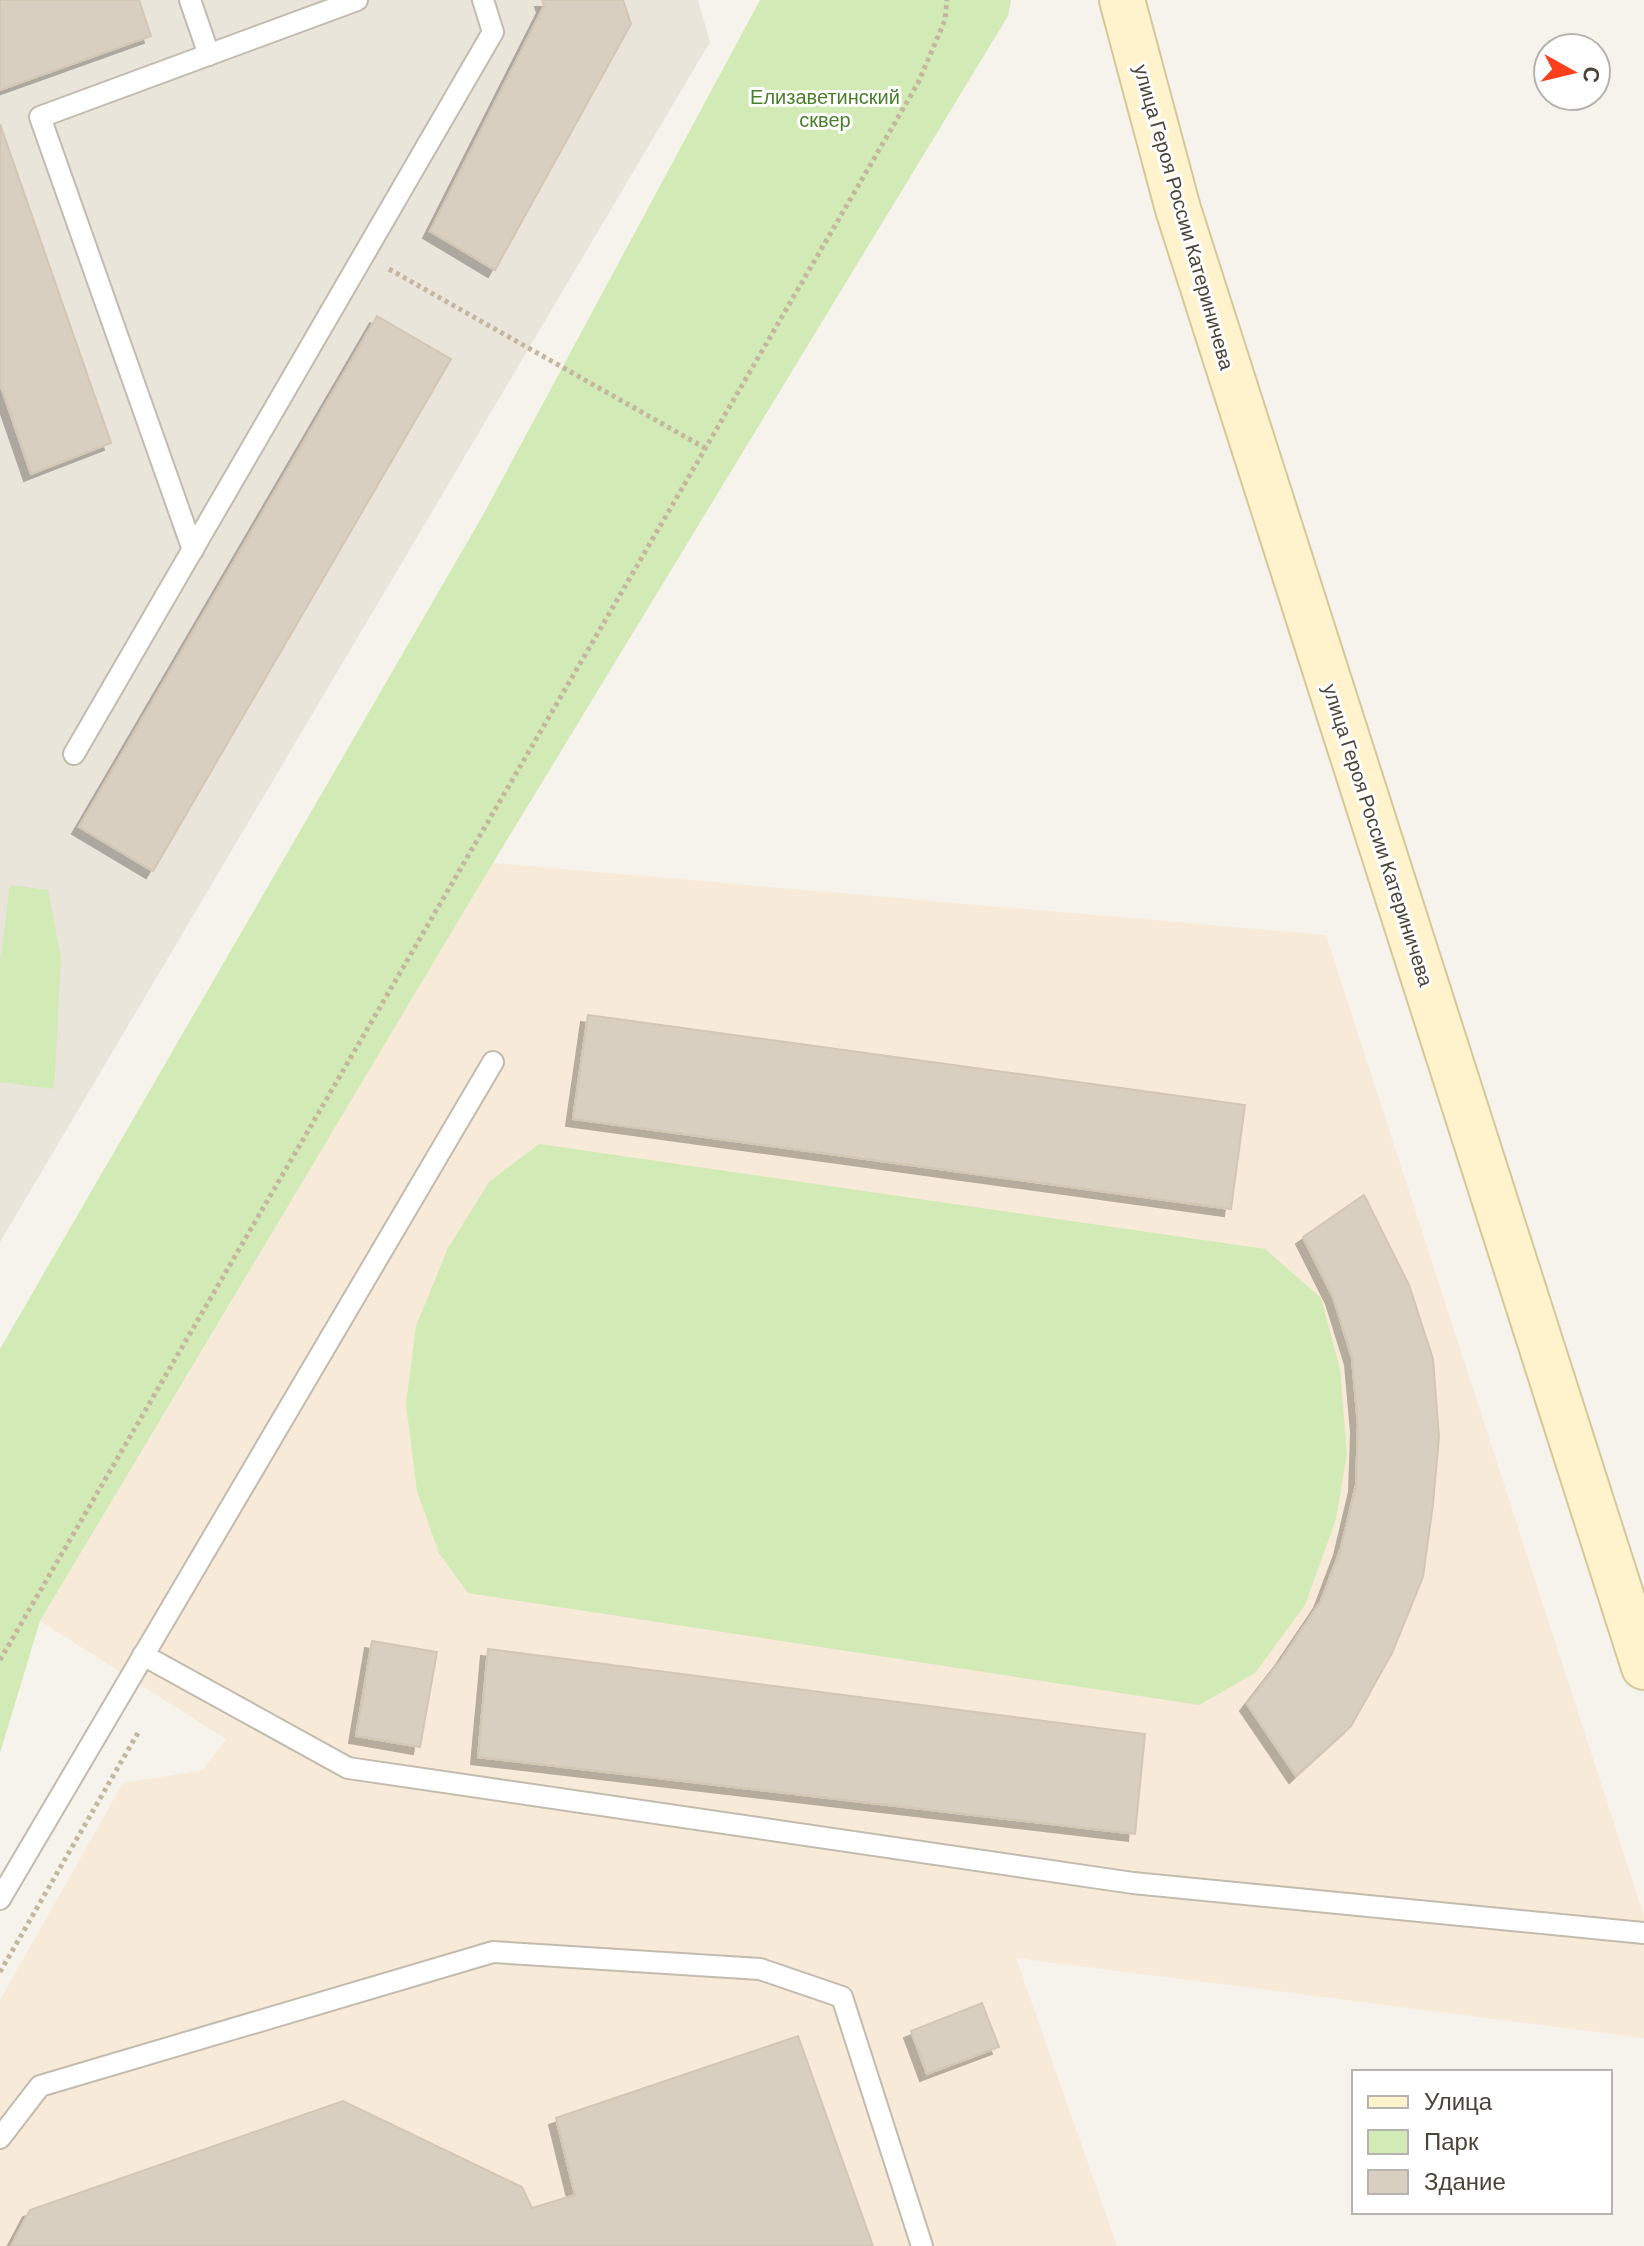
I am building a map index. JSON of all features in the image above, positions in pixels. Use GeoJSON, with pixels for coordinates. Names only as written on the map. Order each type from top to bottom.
{"type":"FeatureCollection","features":[{"type":"Feature","properties":{"kind":"main road","name":"улица Героя России Катериничева"},"geometry":{"type":"LineString","coordinates":[[1122,0],[1178,209],[1644,1667]]}},
{"type":"Feature","properties":{"kind":"lane"},"geometry":{"type":"LineString","coordinates":[[190,0],[209,55]]}},
{"type":"Feature","properties":{"kind":"lane"},"geometry":{"type":"LineString","coordinates":[[193,550],[40,117],[357,0]]}},
{"type":"Feature","properties":{"kind":"lane"},"geometry":{"type":"LineString","coordinates":[[74,754],[493,32],[483,0]]}},
{"type":"Feature","properties":{"kind":"lane"},"geometry":{"type":"LineString","coordinates":[[0,1899],[493,1062]]}},
{"type":"Feature","properties":{"kind":"lane"},"geometry":{"type":"LineString","coordinates":[[143,1655],[348,1768],[1133,1883],[1644,1933]]}},
{"type":"Feature","properties":{"kind":"lane"},"geometry":{"type":"LineString","coordinates":[[0,2138],[40,2086],[493,1952],[760,1969],[842,1997],[922,2246]]}},
{"type":"Feature","properties":{"kind":"path"},"geometry":{"type":"LineString","coordinates":[[0,1660],[3,1648],[918,83],[945,20],[947,0]]}},
{"type":"Feature","properties":{"kind":"path"},"geometry":{"type":"LineString","coordinates":[[364,255],[705,448]]}},
{"type":"Feature","properties":{"kind":"path"},"geometry":{"type":"LineString","coordinates":[[0,1972],[142,1726]]}},
{"type":"Feature","properties":{"kind":"shaded area"},"geometry":{"type":"Polygon","coordinates":[[[0,0],[698,0],[710,42],[0,1242],[0,0]]]}},
{"type":"Feature","properties":{"kind":"shaded area"},"geometry":{"type":"Polygon","coordinates":[[[493,863],[1326,935],[1644,1916],[1644,2038],[1016,1958],[1117,2246],[0,2246],[0,2000],[123,1783],[203,1770],[226,1739],[40,1621],[493,863]]]}},
{"type":"Feature","properties":{"kind":"green space","name":"Елизаветинский сквер"},"geometry":{"type":"Polygon","coordinates":[[[760,0],[1011,0],[1008,16],[493,863],[40,1621],[0,1753],[0,1349],[483,515],[760,0]]]}},
{"type":"Feature","properties":{"kind":"green space"},"geometry":{"type":"Polygon","coordinates":[[[10,885],[48,890],[61,958],[54,1089],[0,1082],[0,961],[10,885]]]}},
{"type":"Feature","properties":{"kind":"green space"},"geometry":{"type":"Polygon","coordinates":[[[539,1144],[1265,1249],[1321,1298],[1340,1369],[1347,1454],[1336,1519],[1305,1605],[1255,1673],[1199,1705],[468,1593],[439,1553],[417,1491],[406,1404],[416,1326],[448,1248],[489,1182],[539,1144]]]}},
{"type":"Feature","properties":{"kind":"building"},"geometry":{"type":"Polygon","coordinates":[[[0,0],[139,0],[151,36],[0,90],[0,0]]]}},
{"type":"Feature","properties":{"kind":"building"},"geometry":{"type":"Polygon","coordinates":[[[542,0],[623,0],[631,24],[495,270],[430,231],[544,6],[542,0]]]}},
{"type":"Feature","properties":{"kind":"building"},"geometry":{"type":"Polygon","coordinates":[[[0,124],[111,443],[31,474],[0,384],[0,124]]]}},
{"type":"Feature","properties":{"kind":"building"},"geometry":{"type":"Polygon","coordinates":[[[377,316],[451,359],[153,871],[79,827],[377,316]]]}},
{"type":"Feature","properties":{"kind":"building"},"geometry":{"type":"Polygon","coordinates":[[[588,1015],[1245,1105],[1231,1209],[573,1119],[588,1015]]]}},
{"type":"Feature","properties":{"kind":"building"},"geometry":{"type":"Polygon","coordinates":[[[1364,1195],[1409,1285],[1433,1359],[1439,1437],[1433,1504],[1423,1577],[1392,1653],[1351,1726],[1296,1776],[1247,1704],[1321,1601],[1341,1548],[1356,1485],[1358,1426],[1352,1358],[1333,1297],[1303,1237],[1364,1195]]]}},
{"type":"Feature","properties":{"kind":"building"},"geometry":{"type":"Polygon","coordinates":[[[372,1641],[437,1652],[420,1747],[356,1736],[372,1641]]]}},
{"type":"Feature","properties":{"kind":"building"},"geometry":{"type":"Polygon","coordinates":[[[488,1649],[1145,1734],[1135,1834],[478,1757],[488,1649]]]}},
{"type":"Feature","properties":{"kind":"building"},"geometry":{"type":"Polygon","coordinates":[[[982,2003],[999,2047],[927,2074],[911,2031],[982,2003]]]}},
{"type":"Feature","properties":{"kind":"building"},"geometry":{"type":"Polygon","coordinates":[[[798,2036],[873,2246],[11,2246],[30,2210],[343,2101],[522,2187],[532,2208],[575,2195],[556,2118],[798,2036]]]}}]}
